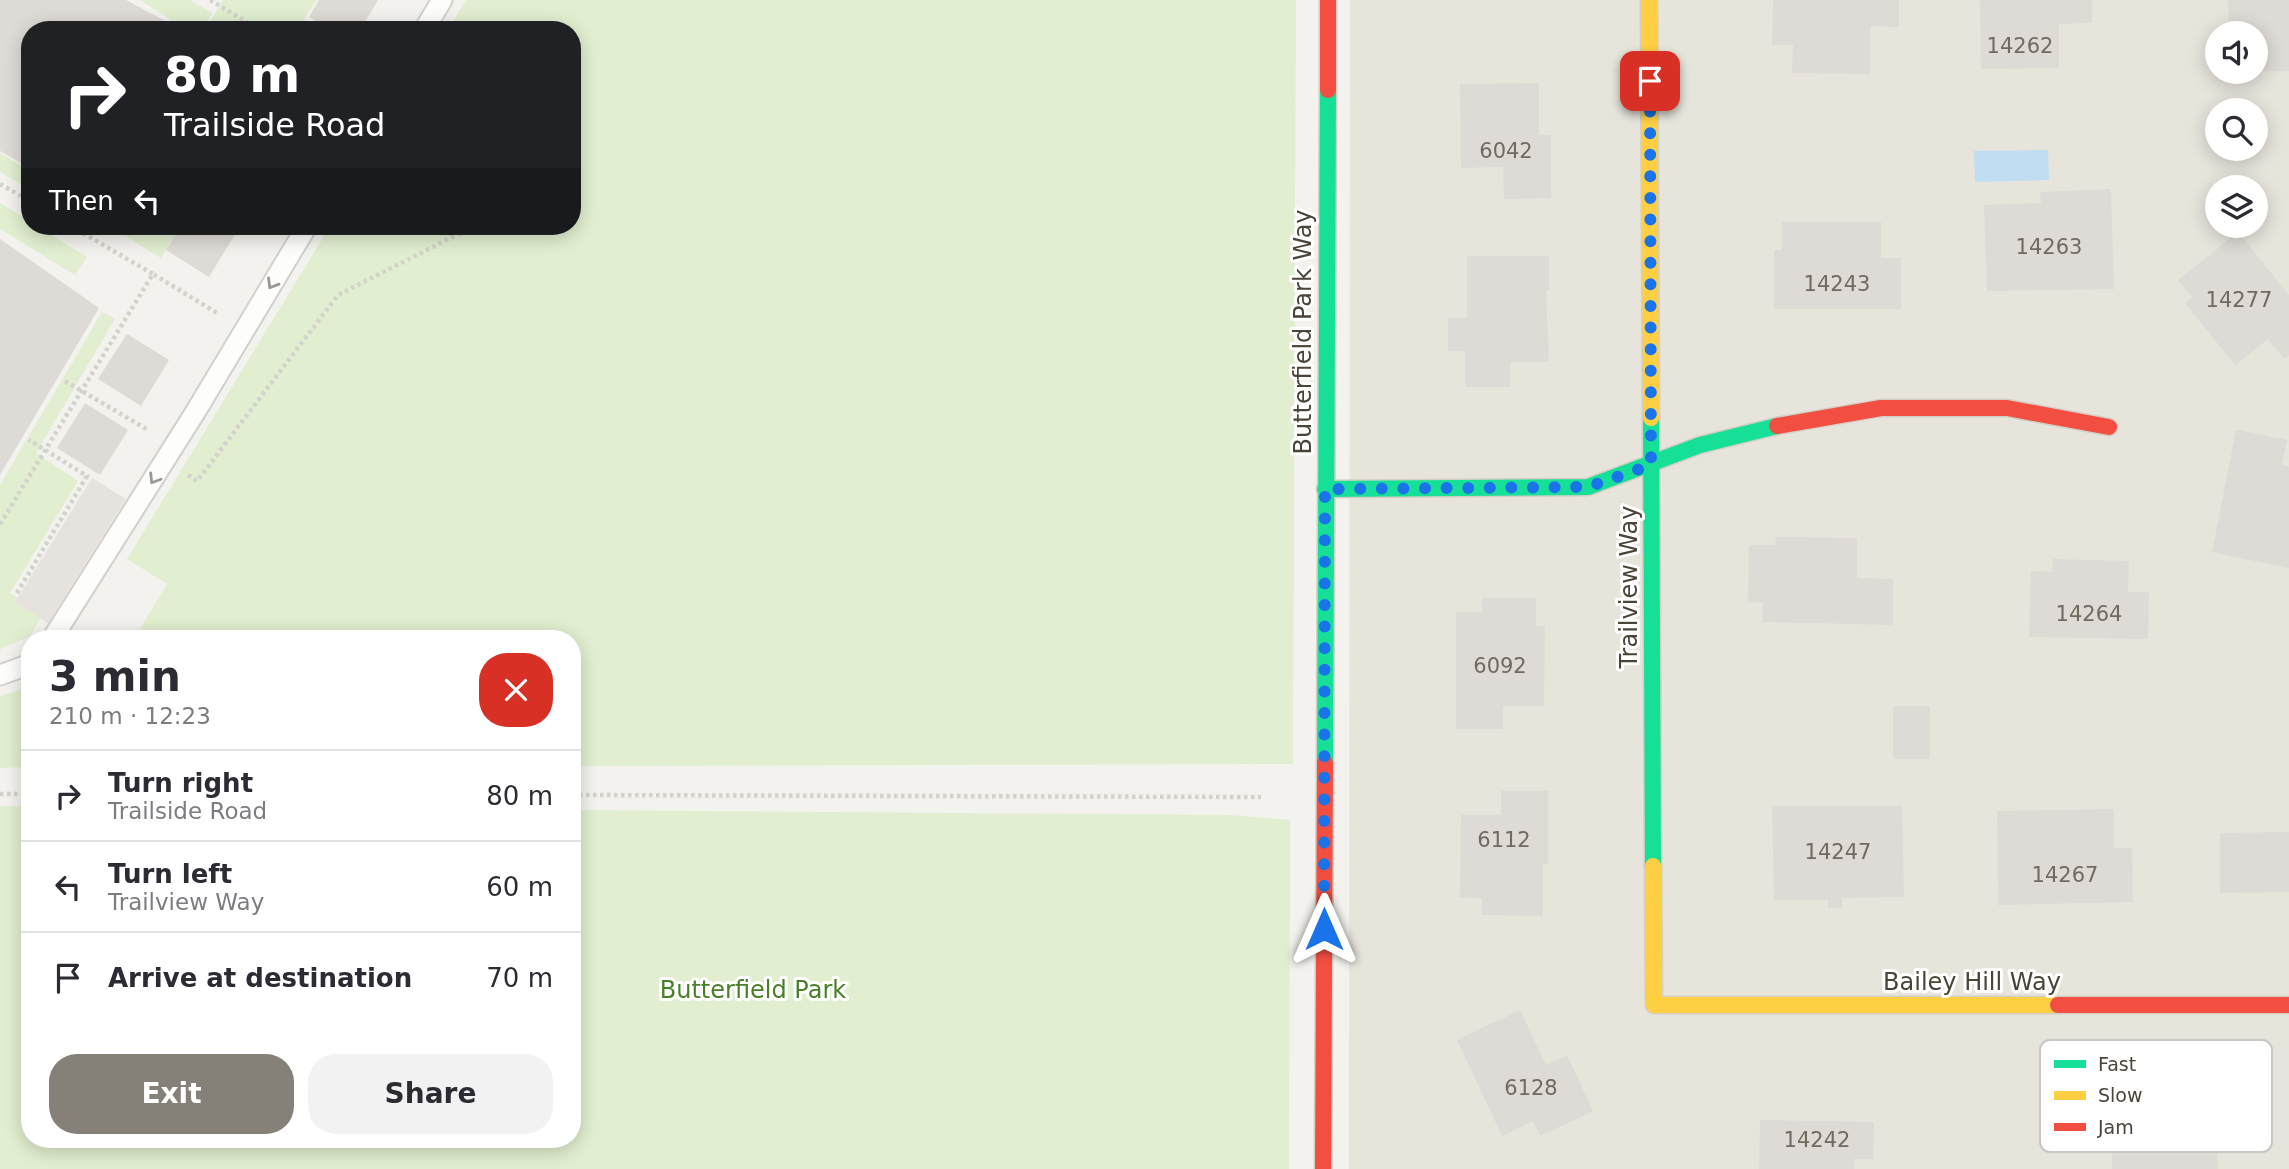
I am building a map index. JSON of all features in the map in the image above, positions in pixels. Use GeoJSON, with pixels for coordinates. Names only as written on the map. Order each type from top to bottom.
{"type":"FeatureCollection","features":[{"type":"Feature","properties":{"kind":"street","name":"Butterfield Park Way"},"geometry":{"type":"LineString","coordinates":[[1323,1169],[1328,0]]}},
{"type":"Feature","properties":{"kind":"street","name":"Trailview Way"},"geometry":{"type":"LineString","coordinates":[[1649,0],[1654,1005]]}},
{"type":"Feature","properties":{"kind":"street"},"geometry":{"type":"LineString","coordinates":[[1325,489],[1588,487],[1700,445],[1808,418],[1881,408],[2007,408],[2109,427]]}},
{"type":"Feature","properties":{"kind":"street","name":"Bailey Hill Way"},"geometry":{"type":"LineString","coordinates":[[1654,1005],[2289,1005]]}},
{"type":"Feature","properties":{"kind":"lane"},"geometry":{"type":"LineString","coordinates":[[429,21],[442,0]]}},
{"type":"Feature","properties":{"kind":"lane"},"geometry":{"type":"LineString","coordinates":[[58,630],[184,431],[302,235]]}},
{"type":"Feature","properties":{"kind":"lane"},"geometry":{"type":"LineString","coordinates":[[0,675],[21,667]]}},
{"type":"Feature","properties":{"kind":"path"},"geometry":{"type":"LineString","coordinates":[[210,0],[245,21]]}},
{"type":"Feature","properties":{"kind":"path"},"geometry":{"type":"LineString","coordinates":[[0,184],[21,196]]}},
{"type":"Feature","properties":{"kind":"path"},"geometry":{"type":"LineString","coordinates":[[86,235],[217,313]]}},
{"type":"Feature","properties":{"kind":"path"},"geometry":{"type":"LineString","coordinates":[[184,472],[197,481],[338,295],[456,235]]}},
{"type":"Feature","properties":{"kind":"path"},"geometry":{"type":"LineString","coordinates":[[0,524],[153,274]]}},
{"type":"Feature","properties":{"kind":"path"},"geometry":{"type":"LineString","coordinates":[[65,381],[148,429]]}},
{"type":"Feature","properties":{"kind":"path"},"geometry":{"type":"LineString","coordinates":[[18,593],[88,476],[29,440]]}},
{"type":"Feature","properties":{"kind":"path"},"geometry":{"type":"LineString","coordinates":[[0,794],[21,794]]}},
{"type":"Feature","properties":{"kind":"path"},"geometry":{"type":"LineString","coordinates":[[581,795],[1261,797]]}},
{"type":"Feature","properties":{"kind":"shaded area"},"geometry":{"type":"Polygon","coordinates":[[[1350,0],[2289,0],[2289,1169],[1349,1169],[1350,0]]]}},
{"type":"Feature","properties":{"kind":"shaded area"},"geometry":{"type":"Polygon","coordinates":[[[92,478],[126,499],[48,623],[15,602],[92,478]]]}},
{"type":"Feature","properties":{"kind":"green space"},"geometry":{"type":"Polygon","coordinates":[[[140,0],[190,0],[212,13],[208,21],[173,21],[140,0]]]}},
{"type":"Feature","properties":{"kind":"green space"},"geometry":{"type":"Polygon","coordinates":[[[223,0],[316,0],[304,19],[307,21],[211,21],[223,0]]]}},
{"type":"Feature","properties":{"kind":"green space"},"geometry":{"type":"Polygon","coordinates":[[[466,0],[1296,0],[1293,764],[581,766],[581,630],[139,630],[167,584],[127,559],[325,235],[581,235],[581,21],[453,21],[466,0]]]}},
{"type":"Feature","properties":{"kind":"green space"},"geometry":{"type":"Polygon","coordinates":[[[0,153],[21,166],[21,185],[0,172],[0,153]]]}},
{"type":"Feature","properties":{"kind":"green space"},"geometry":{"type":"Polygon","coordinates":[[[0,203],[21,216],[21,235],[52,235],[87,257],[75,275],[0,229],[0,203]]]}},
{"type":"Feature","properties":{"kind":"green space"},"geometry":{"type":"Polygon","coordinates":[[[124,235],[175,235],[161,258],[124,235]]]}},
{"type":"Feature","properties":{"kind":"green space"},"geometry":{"type":"Polygon","coordinates":[[[102,312],[115,319],[36,453],[78,481],[10,593],[43,614],[34,630],[21,630],[21,640],[0,649],[0,485],[102,312]]]}},
{"type":"Feature","properties":{"kind":"green space"},"geometry":{"type":"Polygon","coordinates":[[[21,690],[21,767],[0,768],[0,696],[21,690]]]}},
{"type":"Feature","properties":{"kind":"green space","name":"Butterfield Park"},"geometry":{"type":"Polygon","coordinates":[[[0,806],[21,806],[21,1148],[581,1148],[581,810],[1230,815],[1290,820],[1289,1169],[0,1169],[0,806]]]}},
{"type":"Feature","properties":{"kind":"water"},"geometry":{"type":"Polygon","coordinates":[[[2048,150],[2049,180],[1975,182],[1974,151],[2048,150]]]}},
{"type":"Feature","properties":{"kind":"building"},"geometry":{"type":"Polygon","coordinates":[[[0,0],[126,0],[165,21],[21,21],[21,163],[0,151],[0,0]]]}},
{"type":"Feature","properties":{"kind":"building"},"geometry":{"type":"Polygon","coordinates":[[[319,0],[378,0],[365,21],[315,21],[309,17],[319,0]]]}},
{"type":"Feature","properties":{"kind":"building"},"geometry":{"type":"Polygon","coordinates":[[[1773,0],[1899,0],[1899,27],[1870,26],[1870,74],[1792,73],[1793,45],[1772,45],[1773,0]]]}},
{"type":"Feature","properties":{"kind":"building"},"geometry":{"type":"Polygon","coordinates":[[[1980,0],[2092,0],[2092,23],[2059,24],[2059,68],[1981,69],[1980,0]]]}},
{"type":"Feature","properties":{"kind":"building"},"geometry":{"type":"Polygon","coordinates":[[[2228,0],[2289,0],[2289,71],[2268,71],[2268,21],[2229,21],[2228,0]]]}},
{"type":"Feature","properties":{"kind":"building"},"geometry":{"type":"Polygon","coordinates":[[[1539,83],[1539,135],[1551,135],[1551,198],[1504,199],[1503,167],[1461,168],[1460,84],[1539,83]]]}},
{"type":"Feature","properties":{"kind":"building"},"geometry":{"type":"Polygon","coordinates":[[[2111,189],[2114,289],[1987,291],[1984,205],[2041,203],[2040,192],[2111,189]]]}},
{"type":"Feature","properties":{"kind":"building"},"geometry":{"type":"Polygon","coordinates":[[[1782,222],[1881,222],[1881,258],[1901,258],[1901,309],[1774,309],[1774,250],[1782,250],[1782,222]]]}},
{"type":"Feature","properties":{"kind":"building"},"geometry":{"type":"Polygon","coordinates":[[[175,235],[235,235],[209,277],[166,250],[175,235]]]}},
{"type":"Feature","properties":{"kind":"building"},"geometry":{"type":"Polygon","coordinates":[[[2230,238],[2243,238],[2289,295],[2289,355],[2284,359],[2268,339],[2235,365],[2185,303],[2192,297],[2178,280],[2230,238]]]}},
{"type":"Feature","properties":{"kind":"building"},"geometry":{"type":"Polygon","coordinates":[[[0,239],[99,308],[0,475],[0,239]]]}},
{"type":"Feature","properties":{"kind":"building"},"geometry":{"type":"Polygon","coordinates":[[[1467,256],[1549,256],[1549,290],[1546,290],[1549,362],[1510,362],[1510,387],[1465,387],[1465,351],[1448,351],[1448,318],[1467,318],[1467,256]]]}},
{"type":"Feature","properties":{"kind":"building"},"geometry":{"type":"Polygon","coordinates":[[[127,334],[169,360],[141,406],[98,379],[127,334]]]}},
{"type":"Feature","properties":{"kind":"building"},"geometry":{"type":"Polygon","coordinates":[[[85,403],[128,430],[100,475],[57,448],[85,403]]]}},
{"type":"Feature","properties":{"kind":"building"},"geometry":{"type":"Polygon","coordinates":[[[2236,430],[2287,440],[2282,465],[2289,467],[2289,568],[2212,552],[2236,430]]]}},
{"type":"Feature","properties":{"kind":"building"},"geometry":{"type":"Polygon","coordinates":[[[1776,537],[1857,538],[1857,578],[1893,579],[1893,625],[1762,622],[1763,603],[1748,602],[1749,545],[1775,545],[1776,537]]]}},
{"type":"Feature","properties":{"kind":"building"},"geometry":{"type":"Polygon","coordinates":[[[2053,559],[2129,561],[2128,592],[2149,592],[2148,639],[2029,637],[2031,571],[2052,572],[2053,559]]]}},
{"type":"Feature","properties":{"kind":"building"},"geometry":{"type":"Polygon","coordinates":[[[1482,598],[1536,598],[1536,626],[1545,626],[1544,706],[1503,706],[1503,729],[1456,729],[1456,612],[1482,612],[1482,598]]]}},
{"type":"Feature","properties":{"kind":"building"},"geometry":{"type":"Polygon","coordinates":[[[1893,706],[1930,706],[1930,759],[1893,759],[1893,706]]]}},
{"type":"Feature","properties":{"kind":"building"},"geometry":{"type":"Polygon","coordinates":[[[1501,791],[1548,791],[1548,864],[1543,864],[1543,916],[1482,915],[1482,898],[1460,897],[1461,815],[1501,815],[1501,791]]]}},
{"type":"Feature","properties":{"kind":"building"},"geometry":{"type":"Polygon","coordinates":[[[1772,806],[1902,806],[1904,897],[1842,898],[1842,908],[1828,908],[1828,900],[1774,900],[1772,806]]]}},
{"type":"Feature","properties":{"kind":"building"},"geometry":{"type":"Polygon","coordinates":[[[2114,809],[2114,848],[2132,848],[2133,902],[1998,905],[1997,811],[2114,809]]]}},
{"type":"Feature","properties":{"kind":"building"},"geometry":{"type":"Polygon","coordinates":[[[2289,832],[2289,892],[2220,893],[2220,833],[2289,832]]]}},
{"type":"Feature","properties":{"kind":"building"},"geometry":{"type":"Polygon","coordinates":[[[1520,1010],[1546,1065],[1567,1055],[1593,1111],[1540,1136],[1533,1121],[1502,1136],[1457,1040],[1520,1010]]]}},
{"type":"Feature","properties":{"kind":"building"},"geometry":{"type":"Polygon","coordinates":[[[1760,1120],[1874,1122],[1873,1159],[1854,1159],[1854,1169],[1759,1169],[1760,1120]]]}},
{"type":"Feature","properties":{"kind":"building"},"geometry":{"type":"Polygon","coordinates":[[[2112,1152],[2218,1152],[2218,1169],[2112,1169],[2112,1152]]]}},
{"type":"Feature","properties":{"kind":"traffic: fast"},"geometry":{"type":"LineString","coordinates":[[1325,763],[1328,90]]}},
{"type":"Feature","properties":{"kind":"traffic: fast"},"geometry":{"type":"LineString","coordinates":[[1651,418],[1653,866]]}},
{"type":"Feature","properties":{"kind":"traffic: fast"},"geometry":{"type":"LineString","coordinates":[[1325,489],[1588,487],[1700,445],[1777,426]]}},
{"type":"Feature","properties":{"kind":"traffic: slow"},"geometry":{"type":"LineString","coordinates":[[1649,0],[1651,418]]}},
{"type":"Feature","properties":{"kind":"traffic: slow"},"geometry":{"type":"LineString","coordinates":[[1653,866],[1654,1005],[2058,1005]]}},
{"type":"Feature","properties":{"kind":"traffic: jam"},"geometry":{"type":"LineString","coordinates":[[1328,0],[1328,90]]}},
{"type":"Feature","properties":{"kind":"traffic: jam"},"geometry":{"type":"LineString","coordinates":[[1777,426],[1881,408],[2007,408],[2109,427]]}},
{"type":"Feature","properties":{"kind":"traffic: jam"},"geometry":{"type":"LineString","coordinates":[[1323,1169],[1325,763]]}},
{"type":"Feature","properties":{"kind":"traffic: jam"},"geometry":{"type":"LineString","coordinates":[[2058,1005],[2289,1005]]}},
{"type":"Feature","properties":{"kind":"route"},"geometry":{"type":"LineString","coordinates":[[1324,929],[1325,489],[1588,487],[1651,465],[1650,81]]}}]}
